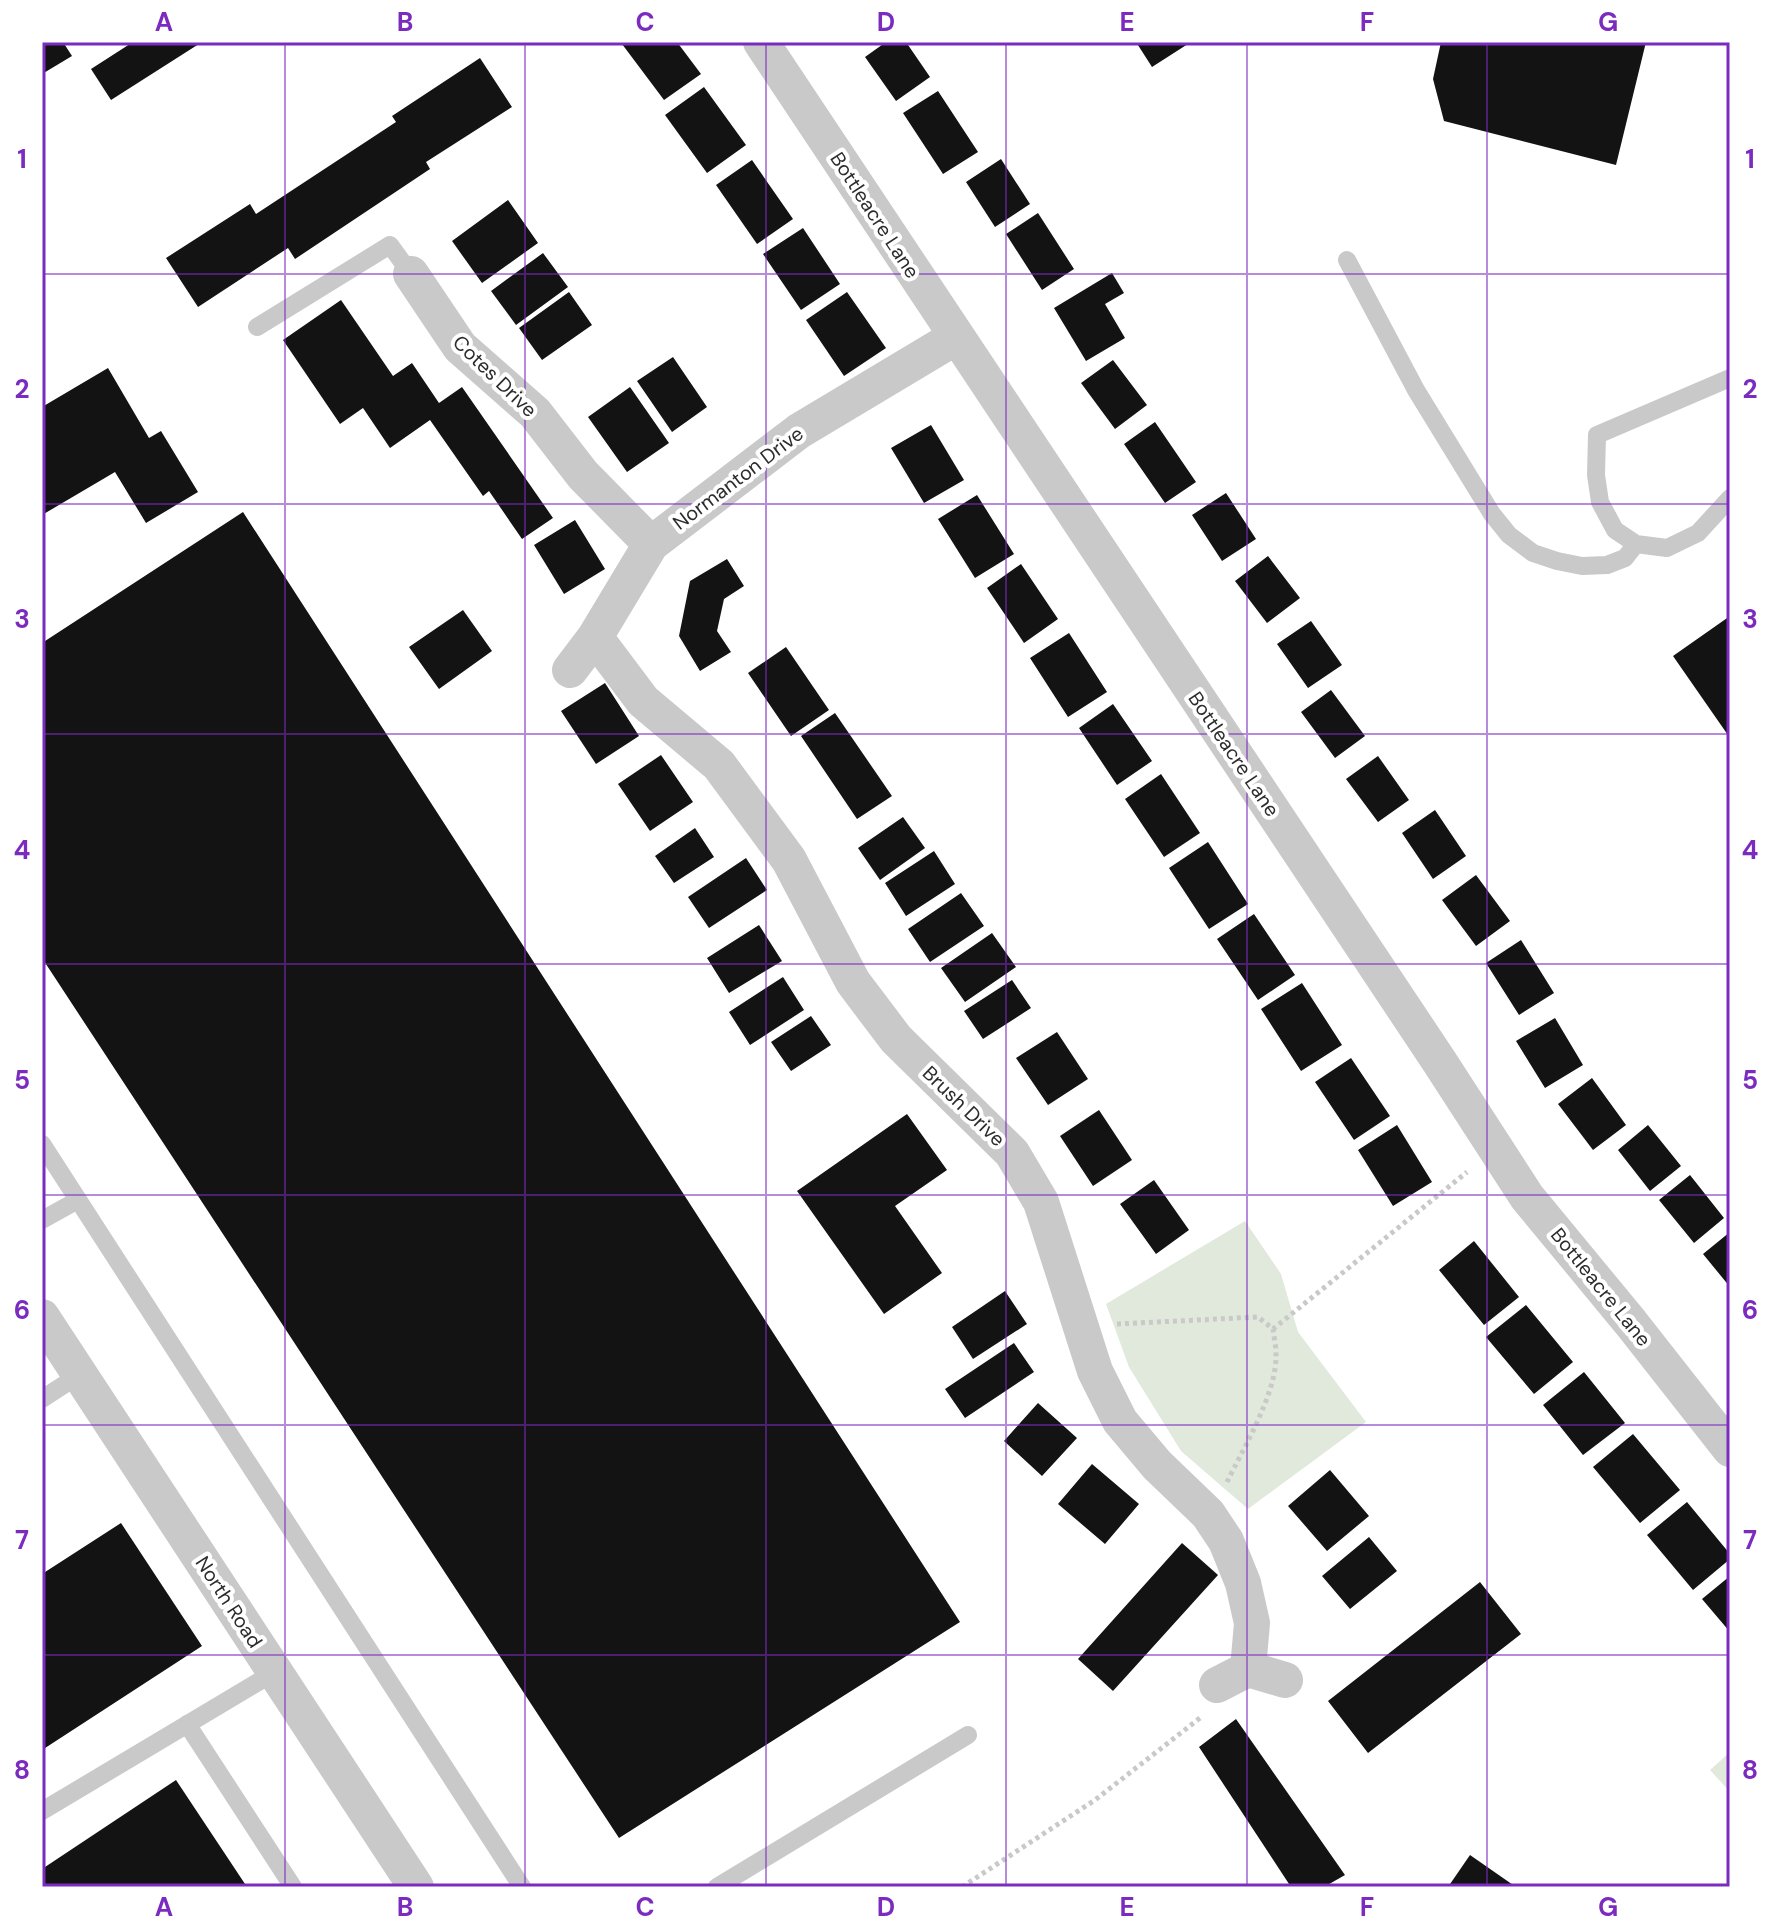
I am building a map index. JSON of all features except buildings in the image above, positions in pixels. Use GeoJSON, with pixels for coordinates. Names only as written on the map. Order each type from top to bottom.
{"type":"FeatureCollection","features":[{"type":"Feature","properties":{"kind":"street","name":"Bottleacre Lane"},"geometry":{"type":"LineString","coordinates":[[761,42],[1527,1197],[1730,1449]]}},
{"type":"Feature","properties":{"kind":"street","name":"Cotes Drive"},"geometry":{"type":"LineString","coordinates":[[411,274],[460,347],[535,413],[583,475],[651,544]]}},
{"type":"Feature","properties":{"kind":"street","name":"Normanton Drive"},"geometry":{"type":"LineString","coordinates":[[570,670],[595,637],[651,544],[799,431],[956,337]]}},
{"type":"Feature","properties":{"kind":"street","name":"Brush Drive"},"geometry":{"type":"LineString","coordinates":[[595,637],[643,701],[719,765],[789,860],[853,982],[896,1039],[1012,1153],[1041,1202],[1095,1371],[1120,1421],[1157,1465],[1208,1514],[1226,1541],[1243,1583],[1252,1623],[1232,1677]]}},
{"type":"Feature","properties":{"kind":"street","name":"North Road"},"geometry":{"type":"LineString","coordinates":[[42,1317],[416,1887]]}},
{"type":"Feature","properties":{"kind":"street"},"geometry":{"type":"LineString","coordinates":[[1232,1677],[1285,1680]]}},
{"type":"Feature","properties":{"kind":"lane"},"geometry":{"type":"LineString","coordinates":[[257,327],[390,245],[411,274]]}},
{"type":"Feature","properties":{"kind":"lane"},"geometry":{"type":"LineString","coordinates":[[1347,260],[1416,390],[1492,514],[1509,535],[1533,553],[1582,566],[1607,565],[1625,558],[1636,544]]}},
{"type":"Feature","properties":{"kind":"lane"},"geometry":{"type":"LineString","coordinates":[[1730,378],[1597,435],[1596,475],[1600,502],[1615,530],[1636,544],[1667,548],[1698,533],[1730,498]]}},
{"type":"Feature","properties":{"kind":"lane"},"geometry":{"type":"LineString","coordinates":[[42,1144],[522,1887]]}},
{"type":"Feature","properties":{"kind":"lane"},"geometry":{"type":"LineString","coordinates":[[42,1220],[78,1200]]}},
{"type":"Feature","properties":{"kind":"lane"},"geometry":{"type":"LineString","coordinates":[[42,1399],[79,1375]]}},
{"type":"Feature","properties":{"kind":"lane"},"geometry":{"type":"LineString","coordinates":[[42,1811],[275,1672]]}},
{"type":"Feature","properties":{"kind":"lane"},"geometry":{"type":"LineString","coordinates":[[187,1724],[293,1887]]}},
{"type":"Feature","properties":{"kind":"lane"},"geometry":{"type":"LineString","coordinates":[[717,1887],[968,1735]]}},
{"type":"Feature","properties":{"kind":"path"},"geometry":{"type":"LineString","coordinates":[[1273,1329],[1495,1149]]}},
{"type":"Feature","properties":{"kind":"path"},"geometry":{"type":"LineString","coordinates":[[1080,1325],[1258,1317],[1273,1329],[1276,1356],[1260,1417],[1208,1514]]}},
{"type":"Feature","properties":{"kind":"path"},"geometry":{"type":"LineString","coordinates":[[962,1887],[1095,1800],[1216,1706],[1232,1677]]}},
{"type":"Feature","properties":{"kind":"shaded area"},"geometry":{"type":"Polygon","coordinates":[[[1245,1221],[1281,1274],[1298,1332],[1366,1422],[1248,1509],[1181,1451],[1129,1367],[1106,1304],[1245,1221]]]}},
{"type":"Feature","properties":{"kind":"shaded area"},"geometry":{"type":"Polygon","coordinates":[[[1730,1752],[1730,1792],[1710,1770],[1730,1752]]]}}]}
